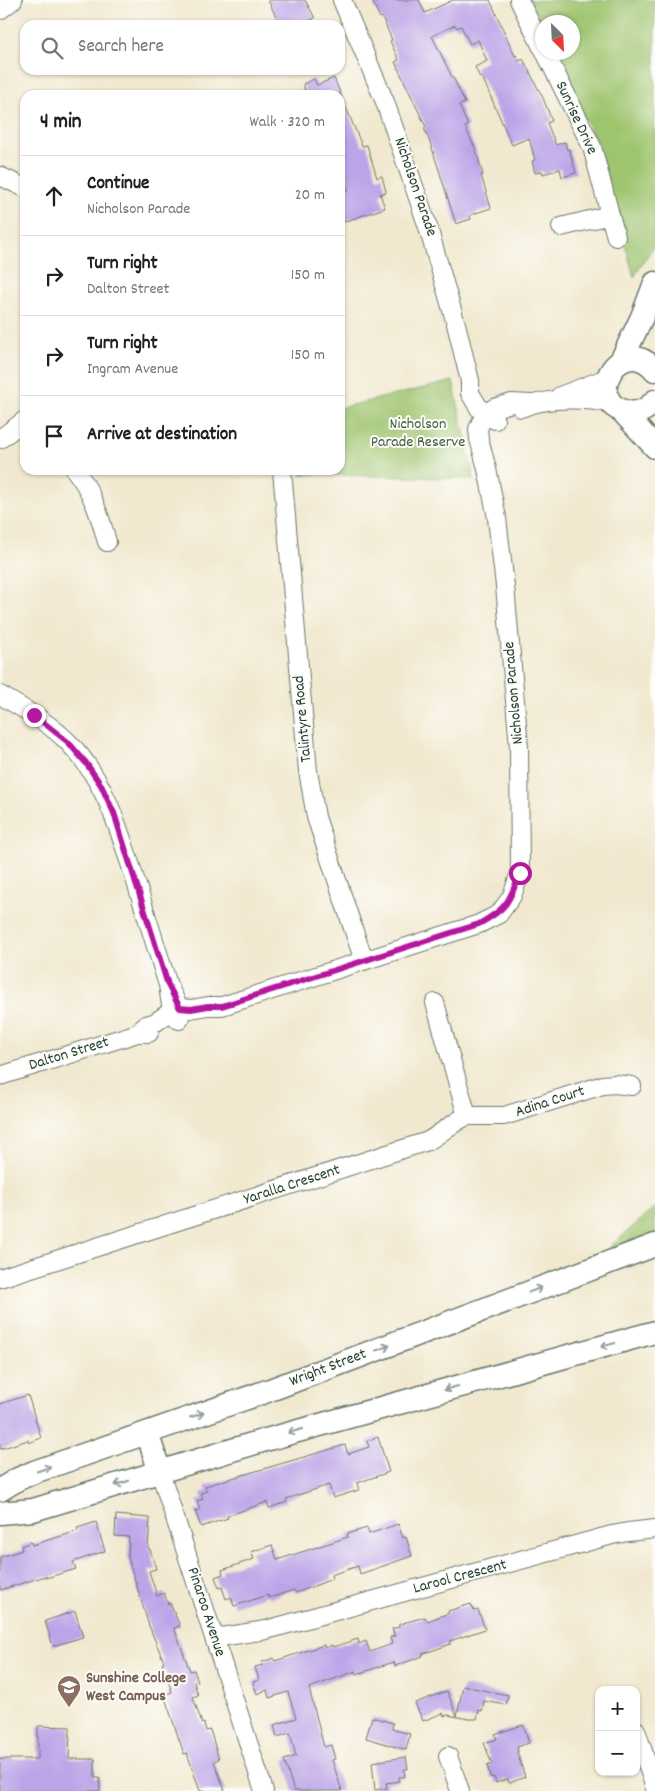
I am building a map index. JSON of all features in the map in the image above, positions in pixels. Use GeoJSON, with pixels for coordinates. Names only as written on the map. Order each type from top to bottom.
{"type":"FeatureCollection","features":[{"type":"Feature","properties":{"kind":"street"},"geometry":{"type":"LineString","coordinates":[[0,10],[13,0]]}},
{"type":"Feature","properties":{"kind":"street","name":"Nicholson Parade"},"geometry":{"type":"LineString","coordinates":[[342,0],[385,102],[414,183],[440,264],[470,381],[470,393],[479,408],[491,415],[487,469],[497,518],[518,747],[520,873],[512,896],[499,914]]}},
{"type":"Feature","properties":{"kind":"street"},"geometry":{"type":"LineString","coordinates":[[519,0],[535,33]]}},
{"type":"Feature","properties":{"kind":"street","name":"Sunrise Drive"},"geometry":{"type":"LineString","coordinates":[[549,60],[592,147],[616,237]]}},
{"type":"Feature","properties":{"kind":"street"},"geometry":{"type":"LineString","coordinates":[[0,176],[20,186]]}},
{"type":"Feature","properties":{"kind":"street"},"geometry":{"type":"LineString","coordinates":[[561,227],[610,215]]}},
{"type":"Feature","properties":{"kind":"street"},"geometry":{"type":"LineString","coordinates":[[655,283],[642,317],[606,387],[608,396],[655,447]]}},
{"type":"Feature","properties":{"kind":"street"},"geometry":{"type":"LineString","coordinates":[[642,317],[644,344],[653,368]]}},
{"type":"Feature","properties":{"kind":"street"},"geometry":{"type":"LineString","coordinates":[[491,415],[506,414],[538,402],[636,359],[653,368]]}},
{"type":"Feature","properties":{"kind":"street"},"geometry":{"type":"LineString","coordinates":[[538,402],[591,400],[617,407],[630,413],[639,412],[655,403]]}},
{"type":"Feature","properties":{"kind":"street"},"geometry":{"type":"LineString","coordinates":[[0,439],[20,424]]}},
{"type":"Feature","properties":{"kind":"street"},"geometry":{"type":"LineString","coordinates":[[79,475],[99,513],[107,542]]}},
{"type":"Feature","properties":{"kind":"street","name":"Talintyre Road"},"geometry":{"type":"LineString","coordinates":[[282,475],[308,770],[316,817],[364,961]]}},
{"type":"Feature","properties":{"kind":"street"},"geometry":{"type":"LineString","coordinates":[[0,695],[34,715],[68,742],[101,785],[114,813],[177,1013]]}},
{"type":"Feature","properties":{"kind":"street","name":"Dalton Street"},"geometry":{"type":"LineString","coordinates":[[0,1076],[138,1033],[146,1026],[177,1013],[208,1006],[222,1006],[479,924],[499,914]]}},
{"type":"Feature","properties":{"kind":"street"},"geometry":{"type":"LineString","coordinates":[[435,1003],[467,1116]]}},
{"type":"Feature","properties":{"kind":"street","name":"Adina Court"},"geometry":{"type":"LineString","coordinates":[[467,1116],[504,1116],[603,1085],[632,1086]]}},
{"type":"Feature","properties":{"kind":"street","name":"Yaralla Crescent"},"geometry":{"type":"LineString","coordinates":[[0,1278],[428,1141],[467,1116]]}},
{"type":"Feature","properties":{"kind":"street","name":"Wright Street"},"geometry":{"type":"LineString","coordinates":[[0,1490],[34,1472],[270,1390],[655,1245]]}},
{"type":"Feature","properties":{"kind":"street"},"geometry":{"type":"LineString","coordinates":[[0,1513],[30,1511],[262,1441],[655,1332]]}},
{"type":"Feature","properties":{"kind":"street","name":"Pinaroo Avenue"},"geometry":{"type":"LineString","coordinates":[[147,1433],[264,1791]]}},
{"type":"Feature","properties":{"kind":"street","name":"Larool Crescent"},"geometry":{"type":"LineString","coordinates":[[216,1645],[603,1538],[628,1532],[655,1529]]}},
{"type":"Feature","properties":{"kind":"street"},"geometry":{"type":"LineString","coordinates":[[636,1731],[655,1788]]}},
{"type":"Feature","properties":{"kind":"street"},"geometry":{"type":"LineString","coordinates":[[448,1756],[460,1791]]}},
{"type":"Feature","properties":{"kind":"green space"},"geometry":{"type":"Polygon","coordinates":[[[526,0],[655,0],[655,244],[634,277],[598,145],[556,60],[580,60],[580,15],[535,15],[535,19],[526,0]]]}},
{"type":"Feature","properties":{"kind":"green space","name":"Nicholson Parade Reserve"},"geometry":{"type":"Polygon","coordinates":[[[453,381],[474,479],[336,475],[345,475],[345,407],[453,381]]]}},
{"type":"Feature","properties":{"kind":"green space"},"geometry":{"type":"Polygon","coordinates":[[[655,1207],[655,1238],[644,1242],[610,1247],[655,1207]]]}},
{"type":"Feature","properties":{"kind":"building"},"geometry":{"type":"Polygon","coordinates":[[[268,0],[305,0],[315,18],[311,20],[278,20],[268,0]]]}},
{"type":"Feature","properties":{"kind":"building"},"geometry":{"type":"Polygon","coordinates":[[[379,0],[419,0],[425,13],[453,0],[490,0],[515,56],[519,61],[523,59],[543,98],[552,121],[547,123],[556,145],[565,142],[576,173],[562,177],[560,169],[543,174],[542,171],[535,173],[532,161],[535,160],[529,138],[512,145],[482,77],[480,78],[475,67],[487,61],[478,40],[470,44],[461,26],[457,28],[455,25],[432,36],[465,103],[459,105],[468,126],[465,127],[475,148],[491,208],[470,215],[471,219],[456,224],[424,128],[426,127],[395,62],[399,60],[390,41],[392,40],[382,17],[380,18],[373,3],[379,0]]]}},
{"type":"Feature","properties":{"kind":"building"},"geometry":{"type":"Polygon","coordinates":[[[334,78],[339,90],[305,90],[303,84],[314,79],[317,85],[334,78]]]}},
{"type":"Feature","properties":{"kind":"building"},"geometry":{"type":"Polygon","coordinates":[[[345,105],[362,146],[367,145],[377,178],[382,176],[386,192],[380,194],[385,208],[345,221],[345,192],[348,191],[345,182],[345,105]]]}},
{"type":"Feature","properties":{"kind":"building"},"geometry":{"type":"Polygon","coordinates":[[[28,1395],[41,1438],[29,1443],[28,1440],[0,1449],[0,1404],[28,1395]]]}},
{"type":"Feature","properties":{"kind":"building"},"geometry":{"type":"Polygon","coordinates":[[[378,1437],[389,1472],[357,1483],[359,1490],[333,1498],[329,1485],[286,1499],[287,1502],[269,1508],[267,1502],[201,1527],[195,1511],[200,1510],[197,1501],[203,1499],[201,1493],[207,1491],[205,1486],[345,1445],[348,1454],[369,1447],[367,1441],[378,1437]]]}},
{"type":"Feature","properties":{"kind":"building"},"geometry":{"type":"Polygon","coordinates":[[[116,1515],[150,1518],[148,1549],[150,1549],[156,1569],[149,1571],[157,1596],[164,1593],[180,1626],[174,1628],[190,1671],[194,1670],[198,1681],[194,1682],[198,1695],[193,1697],[202,1724],[204,1723],[206,1731],[210,1730],[219,1759],[214,1761],[225,1791],[200,1791],[187,1753],[184,1754],[164,1695],[172,1692],[162,1663],[164,1662],[149,1626],[128,1558],[129,1537],[115,1536],[116,1515]]]}},
{"type":"Feature","properties":{"kind":"building"},"geometry":{"type":"Polygon","coordinates":[[[96,1522],[105,1551],[73,1562],[76,1569],[0,1590],[0,1557],[22,1550],[21,1546],[31,1542],[32,1545],[78,1531],[77,1528],[96,1522]]]}},
{"type":"Feature","properties":{"kind":"building"},"geometry":{"type":"Polygon","coordinates":[[[398,1524],[403,1538],[406,1537],[412,1556],[360,1574],[358,1566],[331,1575],[332,1579],[296,1593],[294,1590],[269,1598],[268,1595],[234,1606],[231,1597],[226,1599],[222,1587],[219,1588],[215,1577],[223,1574],[222,1570],[254,1559],[251,1552],[272,1545],[277,1560],[348,1537],[347,1534],[367,1528],[369,1534],[398,1524]]]}},
{"type":"Feature","properties":{"kind":"building"},"geometry":{"type":"Polygon","coordinates":[[[471,1604],[474,1611],[478,1610],[485,1629],[450,1641],[451,1644],[395,1666],[394,1662],[357,1674],[356,1671],[309,1688],[324,1747],[331,1745],[335,1759],[332,1760],[342,1791],[294,1791],[284,1760],[296,1756],[290,1733],[277,1737],[274,1725],[296,1718],[288,1692],[269,1698],[267,1690],[257,1694],[253,1682],[259,1680],[255,1667],[263,1665],[262,1662],[274,1658],[275,1661],[324,1645],[325,1648],[332,1645],[333,1647],[358,1639],[359,1644],[366,1641],[370,1652],[392,1644],[390,1637],[395,1636],[392,1629],[399,1627],[399,1624],[425,1617],[427,1621],[449,1613],[448,1611],[471,1604]]]}},
{"type":"Feature","properties":{"kind":"building"},"geometry":{"type":"Polygon","coordinates":[[[75,1611],[83,1637],[53,1646],[45,1621],[75,1611]]]}},
{"type":"Feature","properties":{"kind":"building"},"geometry":{"type":"Polygon","coordinates":[[[463,1686],[508,1695],[506,1705],[484,1701],[482,1711],[479,1710],[477,1719],[444,1716],[443,1713],[423,1721],[415,1703],[447,1691],[457,1716],[463,1686]]]}},
{"type":"Feature","properties":{"kind":"building"},"geometry":{"type":"Polygon","coordinates":[[[372,1717],[393,1723],[392,1729],[410,1734],[406,1750],[366,1738],[372,1717]]]}},
{"type":"Feature","properties":{"kind":"building"},"geometry":{"type":"Polygon","coordinates":[[[523,1725],[529,1743],[517,1747],[517,1752],[525,1777],[509,1783],[508,1779],[496,1783],[494,1777],[491,1778],[487,1766],[492,1764],[484,1743],[497,1739],[495,1734],[523,1725]]]}},
{"type":"Feature","properties":{"kind":"building"},"geometry":{"type":"Polygon","coordinates":[[[38,1726],[70,1727],[69,1759],[95,1759],[95,1778],[100,1778],[100,1791],[0,1791],[0,1759],[38,1759],[38,1726]]]}},
{"type":"Feature","properties":{"kind":"building"},"geometry":{"type":"Polygon","coordinates":[[[406,1757],[408,1769],[404,1769],[405,1777],[399,1777],[399,1781],[386,1783],[387,1788],[375,1790],[372,1762],[406,1757]]]}},
{"type":"Feature","properties":{"kind":"place","name":"Sunshine College West Campus"},"geometry":{"type":"Point","coordinates":[69,1708]}},
{"type":"Feature","properties":{"kind":"route"},"geometry":{"type":"LineString","coordinates":[[34,715],[68,742],[101,785],[114,813],[168,985],[180,1008],[200,1009],[208,1006],[222,1006],[479,924],[499,914],[512,896],[520,873]]}}]}
